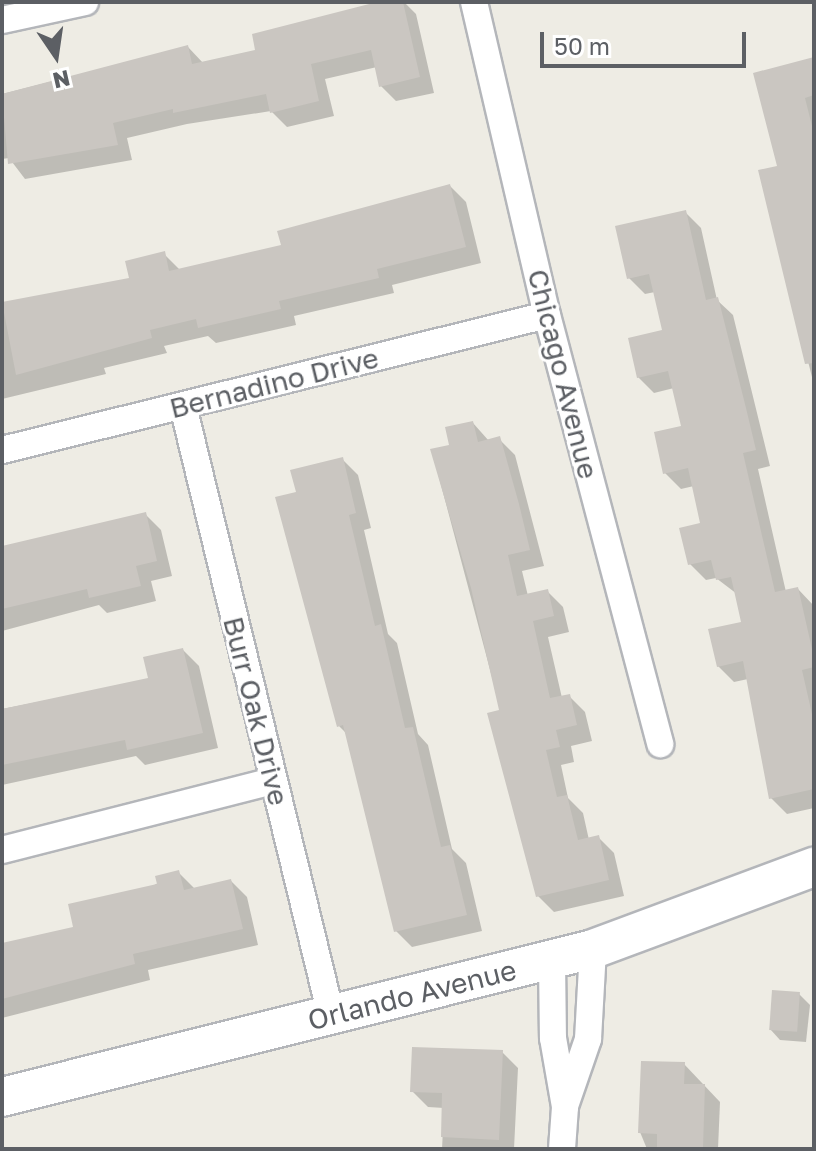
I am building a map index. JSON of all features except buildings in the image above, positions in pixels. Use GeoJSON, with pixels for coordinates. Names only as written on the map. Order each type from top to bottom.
{"type":"FeatureCollection","features":[{"type":"Feature","properties":{"kind":"street"},"geometry":{"type":"LineString","coordinates":[[2,20],[85,2]]}},
{"type":"Feature","properties":{"kind":"street","name":"Chicago Avenue"},"geometry":{"type":"LineString","coordinates":[[474,2],[547,315],[660,744]]}},
{"type":"Feature","properties":{"kind":"street","name":"Bernadino Drive"},"geometry":{"type":"LineString","coordinates":[[2,450],[547,315]]}},
{"type":"Feature","properties":{"kind":"street","name":"Burr Oak Drive"},"geometry":{"type":"LineString","coordinates":[[183,406],[331,1015]]}},
{"type":"Feature","properties":{"kind":"street"},"geometry":{"type":"LineString","coordinates":[[2,850],[273,781]]}},
{"type":"Feature","properties":{"kind":"street","name":"Orlando Avenue"},"geometry":{"type":"LineString","coordinates":[[2,1097],[593,949],[814,867]]}},
{"type":"Feature","properties":{"kind":"street"},"geometry":{"type":"LineString","coordinates":[[565,1107],[588,1039],[593,949]]}},
{"type":"Feature","properties":{"kind":"street"},"geometry":{"type":"LineString","coordinates":[[552,960],[553,1038],[565,1107],[562,1149]]}}]}
